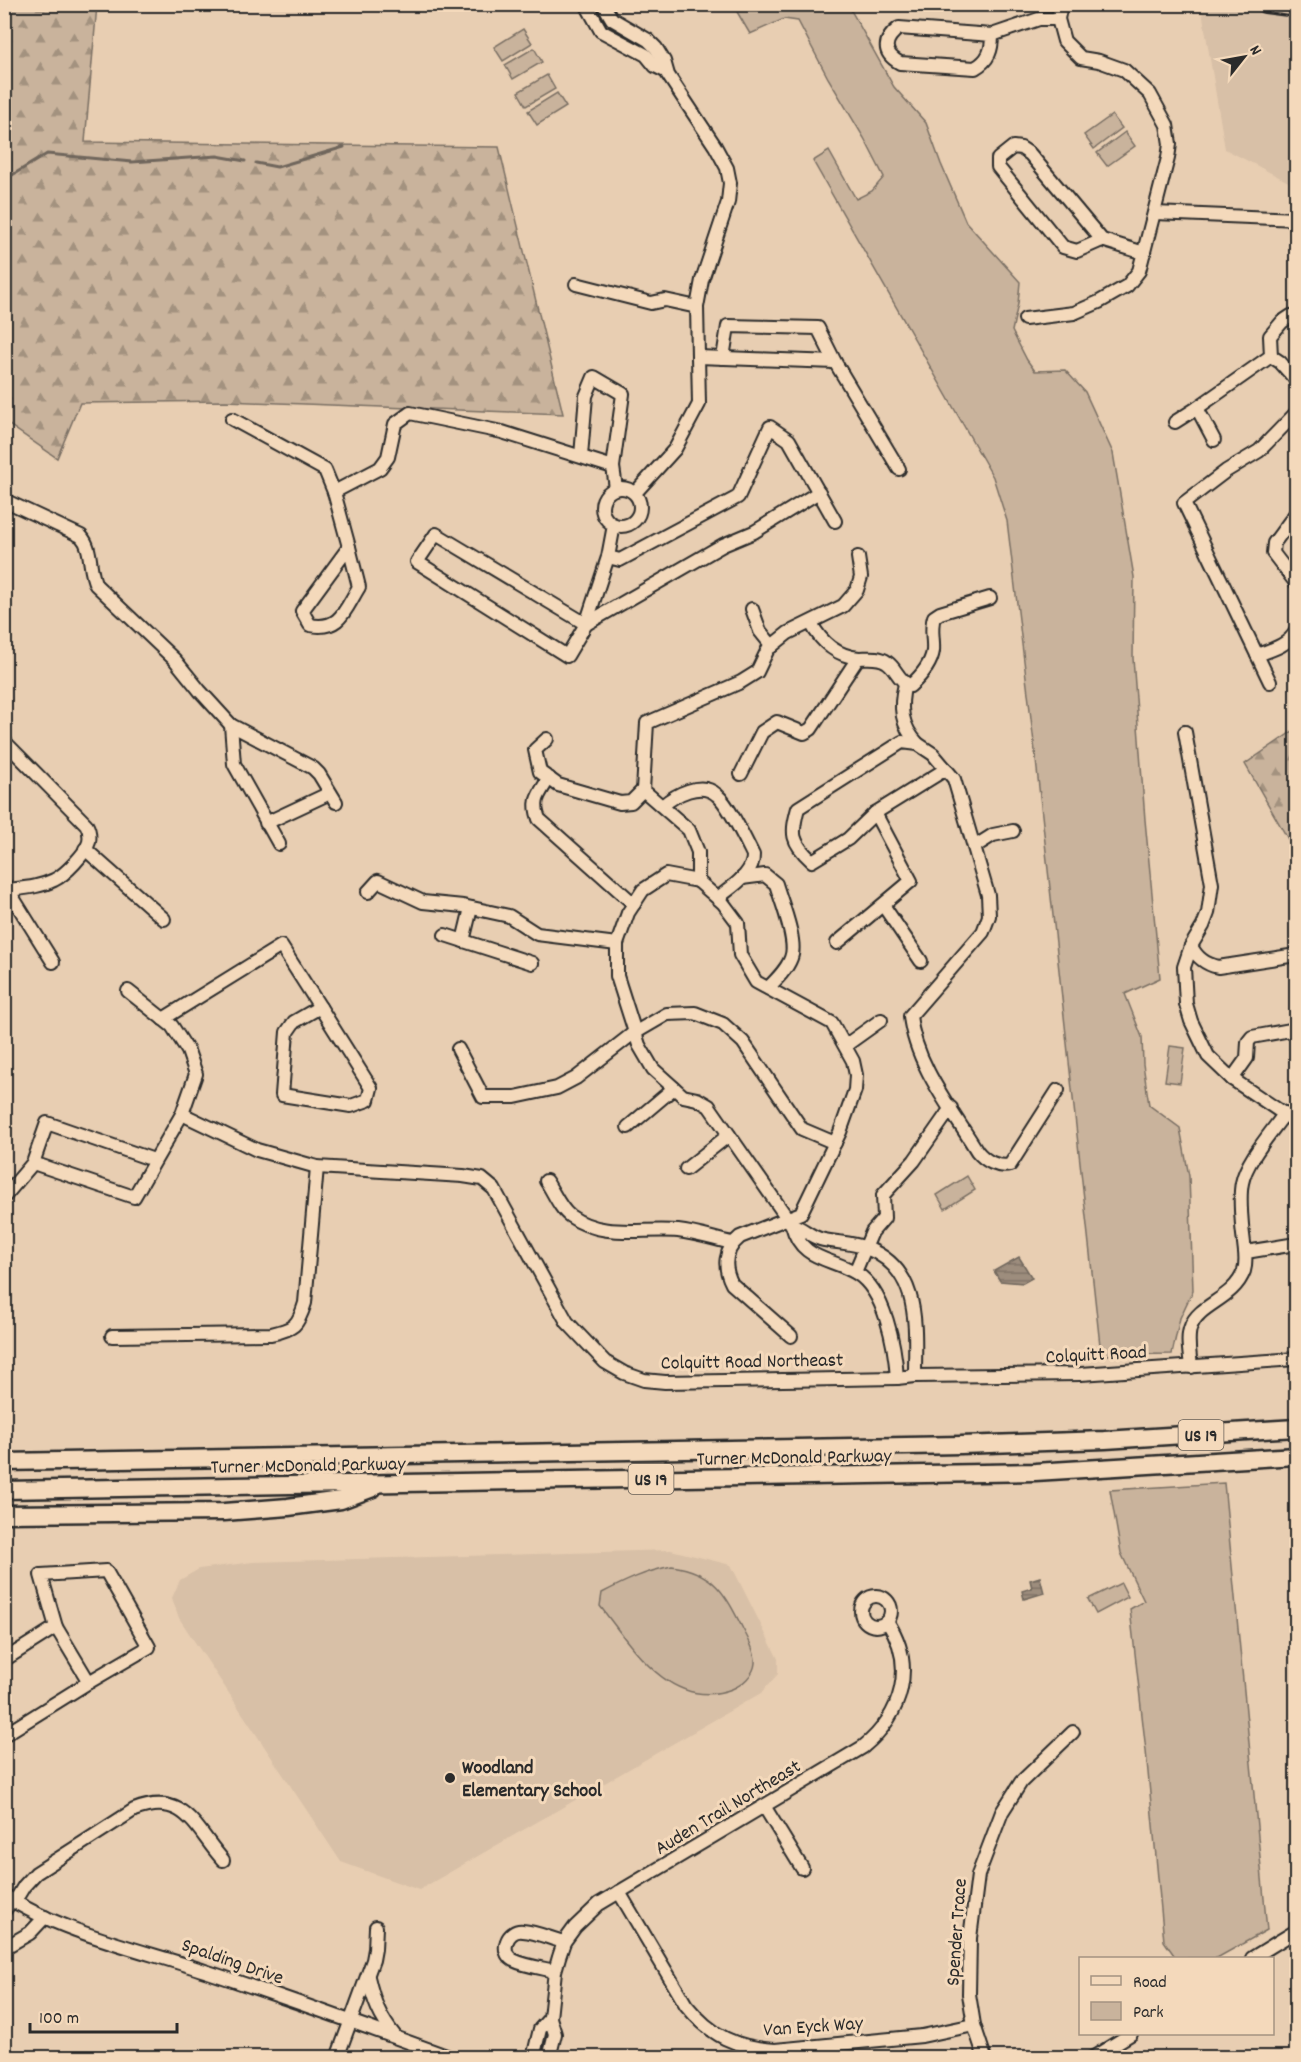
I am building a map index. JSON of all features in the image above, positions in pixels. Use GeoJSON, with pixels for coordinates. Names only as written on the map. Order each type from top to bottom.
{"type":"FeatureCollection","features":[{"type":"Feature","properties":{"kind":"highway","name":"Turner McDonald Parkway"},"geometry":{"type":"LineString","coordinates":[[4,1462],[962,1445],[1127,1439],[1296,1428]]}},
{"type":"Feature","properties":{"kind":"highway","name":"Turner McDonald Parkway"},"geometry":{"type":"LineString","coordinates":[[4,1490],[1035,1472],[1296,1456]]}},
{"type":"Feature","properties":{"kind":"highway"},"geometry":{"type":"LineString","coordinates":[[4,1515],[224,1512],[288,1507],[341,1500],[382,1484]]}},
{"type":"Feature","properties":{"kind":"main road"},"geometry":{"type":"LineString","coordinates":[[1265,4],[1296,8]]}},
{"type":"Feature","properties":{"kind":"street"},"geometry":{"type":"LineString","coordinates":[[586,4],[601,31],[646,56],[655,66],[665,71]]}},
{"type":"Feature","properties":{"kind":"street"},"geometry":{"type":"LineString","coordinates":[[603,4],[612,19],[648,40],[656,48],[664,61],[665,71],[727,168],[730,193],[702,280],[698,307],[699,404],[675,449],[635,493]]}},
{"type":"Feature","properties":{"kind":"street"},"geometry":{"type":"LineString","coordinates":[[1025,319],[1074,313],[1127,286],[1139,272],[1170,144],[1167,125],[1150,94],[1124,70],[1099,61],[1081,58],[1064,41],[1058,19],[1060,4]]}},
{"type":"Feature","properties":{"kind":"street"},"geometry":{"type":"LineString","coordinates":[[992,35],[992,50],[982,64],[975,68],[900,63],[890,56],[886,45],[888,38],[899,28],[992,35],[1039,19],[1058,19]]}},
{"type":"Feature","properties":{"kind":"street"},"geometry":{"type":"LineString","coordinates":[[1102,240],[1077,251],[1063,247],[998,167],[998,159],[1012,147],[1021,148],[1030,154],[1102,240],[1144,253]]}},
{"type":"Feature","properties":{"kind":"street"},"geometry":{"type":"LineString","coordinates":[[1155,213],[1296,219]]}},
{"type":"Feature","properties":{"kind":"street"},"geometry":{"type":"LineString","coordinates":[[576,284],[651,303],[665,300],[698,307]]}},
{"type":"Feature","properties":{"kind":"street"},"geometry":{"type":"LineString","coordinates":[[1271,356],[1270,336],[1282,322],[1291,316],[1296,316]]}},
{"type":"Feature","properties":{"kind":"street"},"geometry":{"type":"LineString","coordinates":[[723,358],[728,326],[818,328],[835,362],[899,469]]}},
{"type":"Feature","properties":{"kind":"street"},"geometry":{"type":"LineString","coordinates":[[1271,356],[1280,362],[1296,380]]}},
{"type":"Feature","properties":{"kind":"street"},"geometry":{"type":"LineString","coordinates":[[1174,422],[1271,356]]}},
{"type":"Feature","properties":{"kind":"street"},"geometry":{"type":"LineString","coordinates":[[698,357],[835,362]]}},
{"type":"Feature","properties":{"kind":"street"},"geometry":{"type":"LineString","coordinates":[[581,456],[586,396],[594,377],[623,394],[613,467],[616,488]]}},
{"type":"Feature","properties":{"kind":"street"},"geometry":{"type":"LineString","coordinates":[[1197,408],[1214,440]]}},
{"type":"Feature","properties":{"kind":"street"},"geometry":{"type":"LineString","coordinates":[[334,492],[380,468],[388,457],[395,424],[410,413],[502,432],[613,467]]}},
{"type":"Feature","properties":{"kind":"street"},"geometry":{"type":"LineString","coordinates":[[1270,682],[1184,502],[1226,471],[1259,451],[1296,413]]}},
{"type":"Feature","properties":{"kind":"street"},"geometry":{"type":"LineString","coordinates":[[232,419],[325,470],[334,492],[349,547],[359,587],[338,622],[324,627],[310,625],[302,611],[349,547]]}},
{"type":"Feature","properties":{"kind":"street"},"geometry":{"type":"LineString","coordinates":[[608,557],[620,560],[738,497],[770,427],[789,440],[835,522]]}},
{"type":"Feature","properties":{"kind":"street"},"geometry":{"type":"LineString","coordinates":[[626,488],[635,493],[640,503],[636,520],[626,526],[614,525],[606,518],[602,508],[604,498],[611,490],[626,488]]}},
{"type":"Feature","properties":{"kind":"street"},"geometry":{"type":"LineString","coordinates":[[586,624],[723,544],[754,532],[819,492]]}},
{"type":"Feature","properties":{"kind":"street"},"geometry":{"type":"LineString","coordinates":[[4,500],[81,536],[88,546],[92,578],[96,585],[176,660],[231,725],[313,768],[319,774],[333,798],[266,823]]}},
{"type":"Feature","properties":{"kind":"street"},"geometry":{"type":"LineString","coordinates":[[1296,513],[1274,543],[1273,554],[1296,583]]}},
{"type":"Feature","properties":{"kind":"street"},"geometry":{"type":"LineString","coordinates":[[586,624],[436,534],[417,562],[567,656],[586,624],[608,557],[614,525]]}},
{"type":"Feature","properties":{"kind":"street"},"geometry":{"type":"LineString","coordinates":[[547,739],[535,750],[540,772],[558,785],[620,803],[631,802],[643,790],[647,723],[741,682],[757,672],[768,649],[788,633],[811,624],[843,606],[857,590],[861,577],[858,557]]}},
{"type":"Feature","properties":{"kind":"street"},"geometry":{"type":"LineString","coordinates":[[811,624],[819,639],[838,651],[858,658],[870,657],[888,662],[902,681],[910,686],[922,675],[933,652],[931,627],[934,617],[990,598]]}},
{"type":"Feature","properties":{"kind":"street"},"geometry":{"type":"LineString","coordinates":[[752,609],[760,631],[772,646]]}},
{"type":"Feature","properties":{"kind":"street"},"geometry":{"type":"LineString","coordinates":[[1257,655],[1280,647],[1294,636],[1296,631]]}},
{"type":"Feature","properties":{"kind":"street"},"geometry":{"type":"LineString","coordinates":[[741,774],[762,732],[777,722],[804,733],[811,729],[858,658]]}},
{"type":"Feature","properties":{"kind":"street"},"geometry":{"type":"LineString","coordinates":[[905,684],[901,699],[902,719],[910,735],[918,744],[933,754],[954,779],[988,896],[989,916],[983,932],[910,1016],[916,1047],[942,1096],[982,1158],[999,1166],[1008,1166],[1058,1090]]}},
{"type":"Feature","properties":{"kind":"street"},"geometry":{"type":"LineString","coordinates":[[231,725],[234,764],[279,844]]}},
{"type":"Feature","properties":{"kind":"street"},"geometry":{"type":"LineString","coordinates":[[1185,732],[1212,884],[1208,913],[1191,946],[1184,967],[1185,995],[1191,1021],[1208,1056],[1232,1079],[1296,1122]]}},
{"type":"Feature","properties":{"kind":"street"},"geometry":{"type":"LineString","coordinates":[[4,741],[86,824],[90,839],[68,870],[55,880],[39,886],[6,887],[52,962]]}},
{"type":"Feature","properties":{"kind":"street"},"geometry":{"type":"LineString","coordinates":[[918,744],[902,742],[798,808],[793,829],[798,849],[812,861],[848,839],[875,813],[946,769]]}},
{"type":"Feature","properties":{"kind":"street"},"geometry":{"type":"LineString","coordinates":[[549,778],[536,799],[535,808],[539,819],[634,904]]}},
{"type":"Feature","properties":{"kind":"street"},"geometry":{"type":"LineString","coordinates":[[643,790],[689,830],[698,852],[698,881]]}},
{"type":"Feature","properties":{"kind":"street"},"geometry":{"type":"LineString","coordinates":[[662,806],[686,791],[710,790],[718,795],[753,855],[754,862],[742,878],[717,898]]}},
{"type":"Feature","properties":{"kind":"street"},"geometry":{"type":"LineString","coordinates":[[837,943],[911,881],[875,813]]}},
{"type":"Feature","properties":{"kind":"street"},"geometry":{"type":"LineString","coordinates":[[974,847],[993,835],[1012,831]]}},
{"type":"Feature","properties":{"kind":"street"},"geometry":{"type":"LineString","coordinates":[[85,849],[164,919]]}},
{"type":"Feature","properties":{"kind":"street"},"geometry":{"type":"LineString","coordinates":[[791,1336],[732,1284],[726,1267],[726,1258],[732,1243],[749,1232],[789,1222],[801,1213],[835,1143],[855,1090],[855,1068],[846,1044],[832,1023],[756,982],[740,955],[738,923],[717,898],[698,881],[666,875],[643,890],[628,913],[617,944],[616,976],[639,1046],[653,1069],[683,1096],[697,1099],[709,1106],[789,1222],[804,1248],[818,1258],[855,1272],[868,1284],[881,1302],[896,1359],[897,1378]]}},
{"type":"Feature","properties":{"kind":"street"},"geometry":{"type":"LineString","coordinates":[[742,878],[765,875],[771,878],[776,884],[790,931],[793,951],[791,958],[768,988]]}},
{"type":"Feature","properties":{"kind":"street"},"geometry":{"type":"LineString","coordinates":[[368,892],[378,882],[423,902],[509,916],[537,934],[617,944]]}},
{"type":"Feature","properties":{"kind":"street"},"geometry":{"type":"LineString","coordinates":[[883,905],[921,962]]}},
{"type":"Feature","properties":{"kind":"street"},"geometry":{"type":"LineString","coordinates":[[463,941],[471,908]]}},
{"type":"Feature","properties":{"kind":"street"},"geometry":{"type":"LineString","coordinates":[[444,935],[532,963]]}},
{"type":"Feature","properties":{"kind":"street"},"geometry":{"type":"LineString","coordinates":[[163,1019],[281,946],[371,1088],[368,1100],[351,1106],[282,1095],[287,1032],[294,1022],[320,1008]]}},
{"type":"Feature","properties":{"kind":"street"},"geometry":{"type":"LineString","coordinates":[[1191,946],[1201,960],[1218,967],[1296,955]]}},
{"type":"Feature","properties":{"kind":"street"},"geometry":{"type":"LineString","coordinates":[[33,1163],[134,1197],[182,1114],[196,1074],[189,1051],[172,1026],[128,991]]}},
{"type":"Feature","properties":{"kind":"street"},"geometry":{"type":"LineString","coordinates":[[458,1049],[483,1096],[515,1097],[557,1088],[576,1078],[635,1032],[667,1014],[695,1013],[723,1024],[743,1042],[802,1129],[835,1143]]}},
{"type":"Feature","properties":{"kind":"street"},"geometry":{"type":"LineString","coordinates":[[846,1044],[881,1020]]}},
{"type":"Feature","properties":{"kind":"street"},"geometry":{"type":"LineString","coordinates":[[1232,1079],[1247,1058],[1248,1042],[1252,1037],[1296,1029]]}},
{"type":"Feature","properties":{"kind":"street"},"geometry":{"type":"LineString","coordinates":[[628,1127],[674,1088]]}},
{"type":"Feature","properties":{"kind":"street"},"geometry":{"type":"LineString","coordinates":[[855,1272],[872,1232],[884,1218],[883,1195],[914,1161],[951,1108]]}},
{"type":"Feature","properties":{"kind":"street"},"geometry":{"type":"LineString","coordinates":[[1191,1367],[1191,1324],[1197,1316],[1237,1285],[1244,1270],[1246,1252],[1241,1186],[1245,1172],[1285,1113]]}},
{"type":"Feature","properties":{"kind":"street","name":"Colquitt Road Northeast"},"geometry":{"type":"LineString","coordinates":[[182,1114],[257,1150],[317,1167],[482,1179],[494,1189],[567,1322],[605,1362],[624,1373],[644,1380],[665,1382],[897,1378]]}},
{"type":"Feature","properties":{"kind":"street"},"geometry":{"type":"LineString","coordinates":[[4,1197],[33,1163],[47,1123],[154,1160]]}},
{"type":"Feature","properties":{"kind":"street"},"geometry":{"type":"LineString","coordinates":[[686,1169],[729,1135]]}},
{"type":"Feature","properties":{"kind":"street"},"geometry":{"type":"LineString","coordinates":[[111,1336],[271,1334],[288,1330],[300,1322],[305,1303],[317,1167]]}},
{"type":"Feature","properties":{"kind":"street"},"geometry":{"type":"LineString","coordinates":[[546,1181],[567,1214],[589,1226],[617,1232],[646,1229],[680,1231],[732,1243]]}},
{"type":"Feature","properties":{"kind":"street"},"geometry":{"type":"LineString","coordinates":[[789,1222],[809,1235],[821,1239],[865,1247],[889,1262],[901,1276],[909,1290],[915,1319],[915,1376]]}},
{"type":"Feature","properties":{"kind":"street"},"geometry":{"type":"LineString","coordinates":[[1246,1252],[1296,1244]]}},
{"type":"Feature","properties":{"kind":"street","name":"Colquitt Road"},"geometry":{"type":"LineString","coordinates":[[897,1378],[1081,1374],[1296,1359]]}},
{"type":"Feature","properties":{"kind":"street"},"geometry":{"type":"LineString","coordinates":[[4,1735],[149,1647],[106,1571],[41,1575],[56,1627],[89,1682]]}},
{"type":"Feature","properties":{"kind":"street","name":"Auden Trail Northeast"},"geometry":{"type":"LineString","coordinates":[[549,2058],[555,2034],[550,2018],[555,1971],[564,1942],[587,1914],[619,1892],[863,1747],[888,1723],[898,1700],[903,1674],[900,1647],[895,1633],[887,1622]]}},
{"type":"Feature","properties":{"kind":"street"},"geometry":{"type":"LineString","coordinates":[[4,1660],[56,1627]]}},
{"type":"Feature","properties":{"kind":"street","name":"Spender Trace"},"geometry":{"type":"LineString","coordinates":[[986,2058],[974,2025],[969,1994],[970,1938],[978,1875],[1002,1812],[1021,1782],[1073,1732]]}},
{"type":"Feature","properties":{"kind":"street"},"geometry":{"type":"LineString","coordinates":[[4,1911],[11,1898],[36,1873],[134,1810],[148,1805],[167,1804],[185,1812],[223,1860]]}},
{"type":"Feature","properties":{"kind":"street"},"geometry":{"type":"LineString","coordinates":[[764,1806],[802,1868]]}},
{"type":"Feature","properties":{"kind":"street","name":"Van Eyck Way"},"geometry":{"type":"LineString","coordinates":[[619,1892],[686,2005],[698,2020],[714,2033],[732,2043],[752,2049],[775,2050],[908,2037],[974,2025]]}},
{"type":"Feature","properties":{"kind":"street","name":"Spalding Drive"},"geometry":{"type":"LineString","coordinates":[[11,1898],[45,1917],[452,2058]]}},
{"type":"Feature","properties":{"kind":"street"},"geometry":{"type":"LineString","coordinates":[[4,1948],[30,1933],[45,1917]]}},
{"type":"Feature","properties":{"kind":"street"},"geometry":{"type":"LineString","coordinates":[[337,2058],[368,1975],[375,1949],[376,1927]]}},
{"type":"Feature","properties":{"kind":"street"},"geometry":{"type":"LineString","coordinates":[[555,1971],[512,1959],[506,1952],[506,1941],[512,1934],[522,1930],[564,1942]]}},
{"type":"Feature","properties":{"kind":"street"},"geometry":{"type":"LineString","coordinates":[[1255,1957],[1296,1931]]}},
{"type":"Feature","properties":{"kind":"street"},"geometry":{"type":"LineString","coordinates":[[368,1975],[381,2018],[396,2037]]}},
{"type":"Feature","properties":{"kind":"street","name":"Auden Trail Northeast"},"geometry":{"type":"LineString","coordinates":[[533,2058],[540,2029],[550,2018]]}},
{"type":"Feature","properties":{"kind":"street"},"geometry":{"type":"LineString","coordinates":[[1092,2058],[1129,2035]]}},
{"type":"Feature","properties":{"kind":"shaded area"},"geometry":{"type":"Polygon","coordinates":[[[1201,5],[1296,5],[1296,186],[1225,149],[1201,5]]]}},
{"type":"Feature","properties":{"kind":"shaded area"},"geometry":{"type":"Polygon","coordinates":[[[1019,1257],[1032,1278],[1023,1283],[1000,1281],[994,1271],[1019,1257]]]}},
{"type":"Feature","properties":{"kind":"shaded area","name":"Woodland Elementary School"},"geometry":{"type":"Polygon","coordinates":[[[671,1550],[731,1565],[778,1659],[778,1674],[761,1693],[419,1890],[341,1862],[179,1618],[172,1598],[180,1580],[199,1569],[253,1562],[671,1550]]]}},
{"type":"Feature","properties":{"kind":"shaded area"},"geometry":{"type":"Polygon","coordinates":[[[1040,1577],[1044,1593],[1024,1599],[1022,1591],[1032,1588],[1030,1580],[1040,1577]]]}},
{"type":"Feature","properties":{"kind":"green space"},"geometry":{"type":"Polygon","coordinates":[[[4,5],[97,5],[85,142],[499,147],[563,414],[226,401],[80,403],[57,458],[5,422],[4,5]]]}},
{"type":"Feature","properties":{"kind":"green space"},"geometry":{"type":"Polygon","coordinates":[[[733,5],[848,5],[894,87],[926,123],[966,222],[1020,282],[1012,331],[1027,360],[1035,371],[1065,370],[1085,392],[1113,453],[1134,577],[1133,658],[1160,978],[1125,994],[1142,1037],[1149,1105],[1180,1128],[1189,1176],[1193,1290],[1180,1318],[1172,1354],[1103,1355],[1100,1345],[1035,751],[1007,521],[993,477],[813,161],[829,151],[856,199],[872,191],[884,177],[864,138],[828,78],[798,21],[784,19],[750,34],[733,5]]]}},
{"type":"Feature","properties":{"kind":"green space"},"geometry":{"type":"Polygon","coordinates":[[[523,29],[532,43],[503,61],[494,47],[523,29]]]}},
{"type":"Feature","properties":{"kind":"green space"},"geometry":{"type":"Polygon","coordinates":[[[534,48],[542,62],[513,79],[505,65],[534,48]]]}},
{"type":"Feature","properties":{"kind":"green space"},"geometry":{"type":"Polygon","coordinates":[[[547,75],[555,89],[526,106],[518,92],[547,75]]]}},
{"type":"Feature","properties":{"kind":"green space"},"geometry":{"type":"Polygon","coordinates":[[[557,93],[566,107],[537,125],[528,111],[557,93]]]}},
{"type":"Feature","properties":{"kind":"green space"},"geometry":{"type":"Polygon","coordinates":[[[1112,115],[1122,128],[1094,149],[1084,135],[1112,115]]]}},
{"type":"Feature","properties":{"kind":"green space"},"geometry":{"type":"Polygon","coordinates":[[[1125,132],[1135,146],[1107,166],[1097,153],[1125,132]]]}},
{"type":"Feature","properties":{"kind":"green space"},"geometry":{"type":"Polygon","coordinates":[[[1296,729],[1296,853],[1245,764],[1296,729]]]}},
{"type":"Feature","properties":{"kind":"green space"},"geometry":{"type":"Polygon","coordinates":[[[1170,1046],[1185,1048],[1180,1083],[1165,1081],[1170,1046]]]}},
{"type":"Feature","properties":{"kind":"green space"},"geometry":{"type":"Polygon","coordinates":[[[967,1176],[975,1190],[945,1209],[937,1195],[967,1176]]]}},
{"type":"Feature","properties":{"kind":"green space"},"geometry":{"type":"Polygon","coordinates":[[[1224,1483],[1267,1930],[1219,1957],[1175,1957],[1164,1941],[1130,1609],[1144,1601],[1121,1553],[1110,1490],[1224,1483]]]}},
{"type":"Feature","properties":{"kind":"green space"},"geometry":{"type":"Polygon","coordinates":[[[672,1566],[698,1573],[708,1579],[724,1595],[737,1616],[751,1646],[755,1663],[750,1675],[736,1687],[710,1694],[690,1691],[672,1683],[639,1656],[600,1606],[602,1593],[636,1577],[672,1566]]]}},
{"type":"Feature","properties":{"kind":"green space"},"geometry":{"type":"Polygon","coordinates":[[[1121,1583],[1128,1597],[1096,1614],[1088,1599],[1121,1583]]]}},
{"type":"Feature","properties":{"kind":"waterway"},"geometry":{"type":"LineString","coordinates":[[256,163],[277,167],[344,147]]}},
{"type":"Feature","properties":{"kind":"waterway"},"geometry":{"type":"LineString","coordinates":[[4,180],[47,154],[132,162],[217,156],[245,161]]}},
{"type":"Feature","properties":{"kind":"place","name":"Woodland Elementary School"},"geometry":{"type":"Point","coordinates":[450,1778]}}]}
